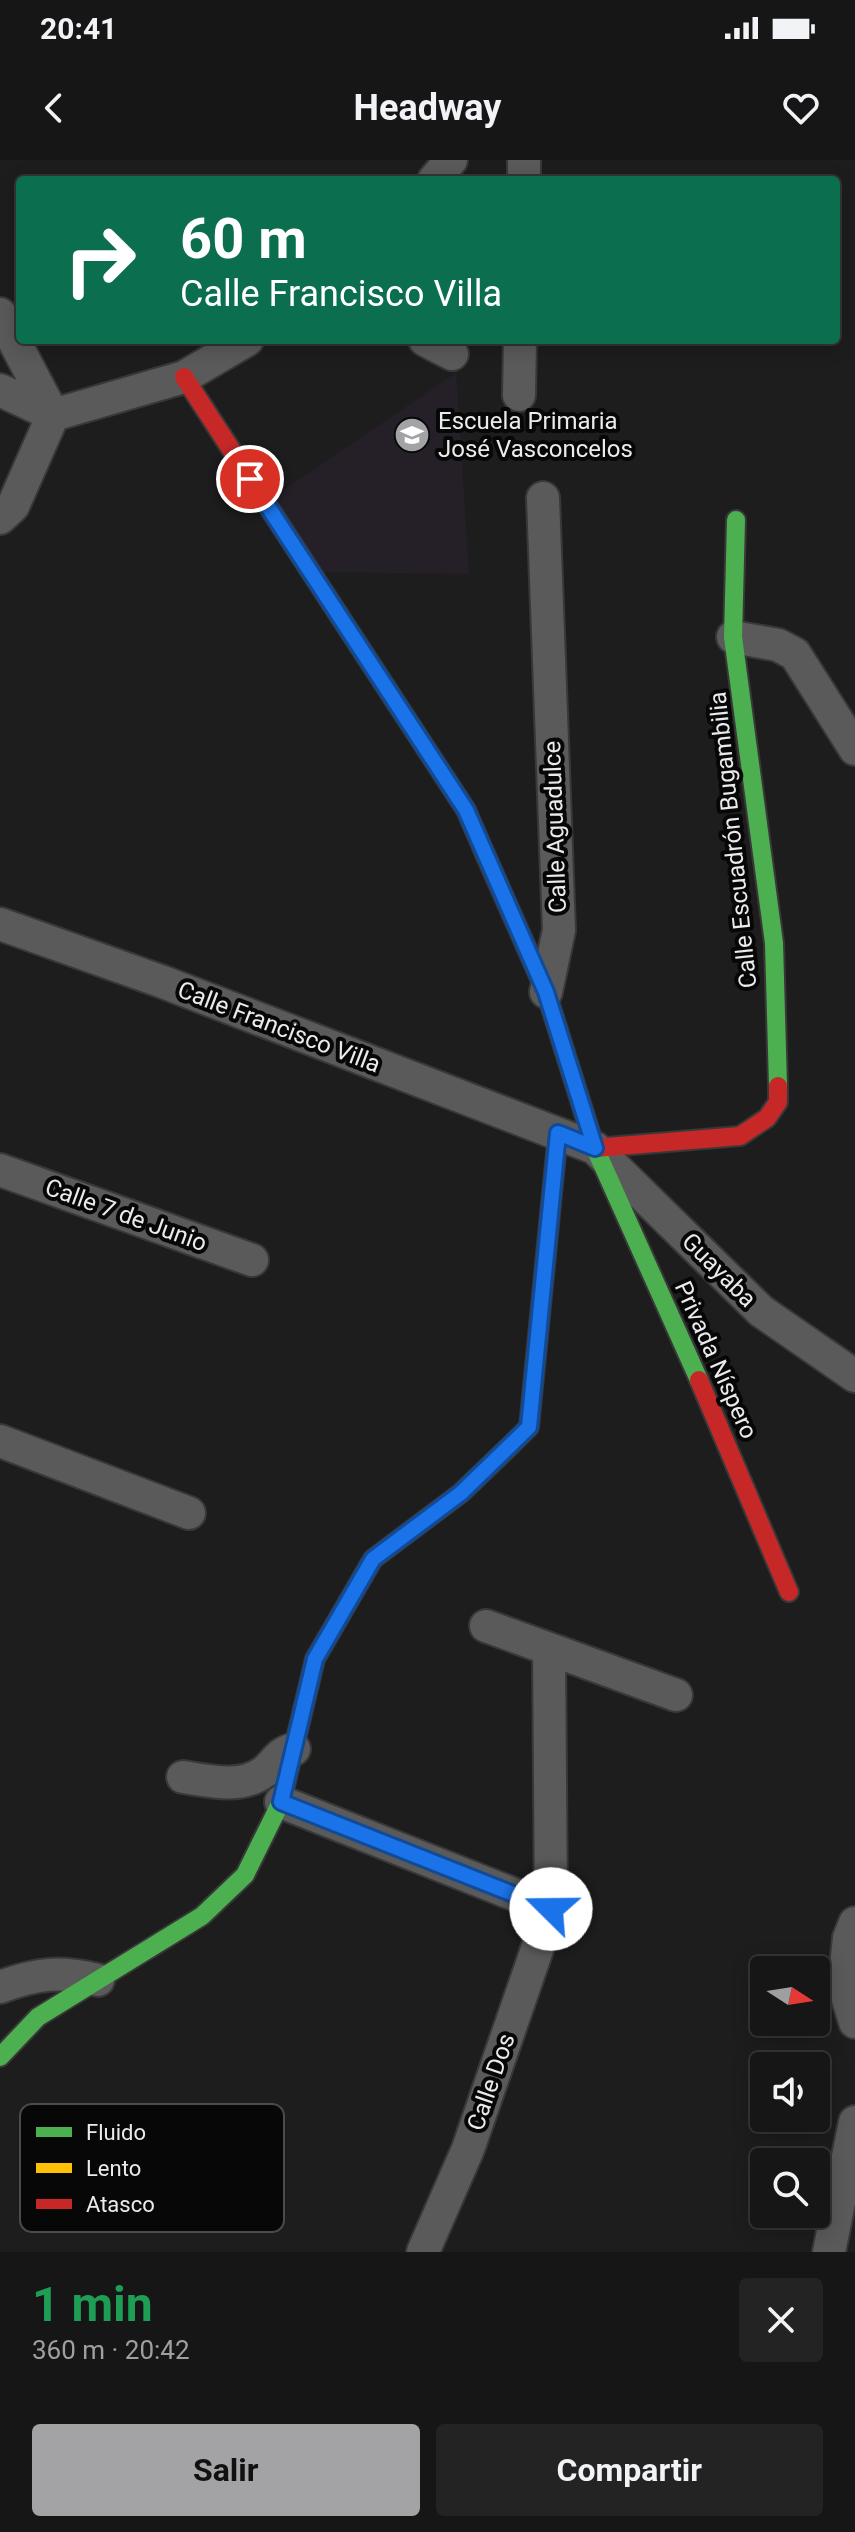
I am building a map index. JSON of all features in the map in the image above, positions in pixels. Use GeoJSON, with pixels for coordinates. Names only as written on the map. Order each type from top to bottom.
{"type":"FeatureCollection","features":[{"type":"Feature","properties":{"kind":"street"},"geometry":{"type":"LineString","coordinates":[[437,176],[451,160]]}},
{"type":"Feature","properties":{"kind":"street"},"geometry":{"type":"LineString","coordinates":[[0,314],[53,415]]}},
{"type":"Feature","properties":{"kind":"street"},"geometry":{"type":"LineString","coordinates":[[0,390],[53,415],[184,377],[240,344]]}},
{"type":"Feature","properties":{"kind":"street"},"geometry":{"type":"LineString","coordinates":[[519,395],[520,344]]}},
{"type":"Feature","properties":{"kind":"street"},"geometry":{"type":"LineString","coordinates":[[184,377],[466,810],[546,992]]}},
{"type":"Feature","properties":{"kind":"street"},"geometry":{"type":"LineString","coordinates":[[0,518],[13,506],[53,415]]}},
{"type":"Feature","properties":{"kind":"street","name":"Calle Aguadulce"},"geometry":{"type":"LineString","coordinates":[[543,498],[559,930],[546,992],[595,1148]]}},
{"type":"Feature","properties":{"kind":"street","name":"Calle Escuadrón Bugambilia"},"geometry":{"type":"LineString","coordinates":[[595,1148],[740,1136],[767,1118],[778,1102],[774,943],[733,637],[736,520]]}},
{"type":"Feature","properties":{"kind":"street"},"geometry":{"type":"LineString","coordinates":[[733,637],[778,645],[795,654],[855,749]]}},
{"type":"Feature","properties":{"kind":"street","name":"Calle Francisco Villa"},"geometry":{"type":"LineString","coordinates":[[0,924],[163,982],[595,1148]]}},
{"type":"Feature","properties":{"kind":"street"},"geometry":{"type":"LineString","coordinates":[[0,2057],[38,2017],[202,1916],[245,1875],[281,1802],[315,1659],[373,1559],[461,1493],[529,1427],[558,1133]]}},
{"type":"Feature","properties":{"kind":"street","name":"Guayaba"},"geometry":{"type":"LineString","coordinates":[[595,1148],[761,1311],[855,1376]]}},
{"type":"Feature","properties":{"kind":"street","name":"Privada Níspero"},"geometry":{"type":"LineString","coordinates":[[595,1148],[720,1427],[789,1592]]}},
{"type":"Feature","properties":{"kind":"street","name":"Calle 7 de Junio"},"geometry":{"type":"LineString","coordinates":[[0,1170],[252,1260]]}},
{"type":"Feature","properties":{"kind":"street"},"geometry":{"type":"LineString","coordinates":[[0,1441],[189,1513]]}},
{"type":"Feature","properties":{"kind":"street"},"geometry":{"type":"LineString","coordinates":[[486,1626],[676,1695]]}},
{"type":"Feature","properties":{"kind":"street"},"geometry":{"type":"LineString","coordinates":[[281,1802],[551,1909],[549,1649]]}},
{"type":"Feature","properties":{"kind":"street"},"geometry":{"type":"LineString","coordinates":[[183,1777],[218,1782],[244,1781],[264,1771],[280,1753],[294,1749]]}},
{"type":"Feature","properties":{"kind":"street","name":"Calle Dos"},"geometry":{"type":"LineString","coordinates":[[423,2252],[468,2149],[551,1909]]}},
{"type":"Feature","properties":{"kind":"street"},"geometry":{"type":"LineString","coordinates":[[855,1923],[849,1938],[844,1986],[855,2022]]}},
{"type":"Feature","properties":{"kind":"street"},"geometry":{"type":"LineString","coordinates":[[0,1987],[47,1973],[68,1973],[98,1980]]}},
{"type":"Feature","properties":{"kind":"street"},"geometry":{"type":"LineString","coordinates":[[829,2252],[855,2122]]}},
{"type":"Feature","properties":{"kind":"shaded area","name":"Escuela Primaria José Vasconcelos"},"geometry":{"type":"Polygon","coordinates":[[[456,373],[469,574],[320,572],[272,498],[456,373]]]}},
{"type":"Feature","properties":{"kind":"traffic: fast"},"geometry":{"type":"LineString","coordinates":[[736,520],[733,637],[774,943],[778,1086]]}},
{"type":"Feature","properties":{"kind":"traffic: fast"},"geometry":{"type":"LineString","coordinates":[[485,854],[546,992],[595,1148],[699,1380]]}},
{"type":"Feature","properties":{"kind":"traffic: fast"},"geometry":{"type":"LineString","coordinates":[[0,2057],[38,2017],[202,1916],[245,1875],[281,1802],[315,1659],[373,1559],[461,1493],[511,1445]]}},
{"type":"Feature","properties":{"kind":"traffic: slow"},"geometry":{"type":"LineString","coordinates":[[331,603],[466,810],[485,854]]}},
{"type":"Feature","properties":{"kind":"traffic: slow"},"geometry":{"type":"LineString","coordinates":[[511,1445],[529,1427],[558,1133]]}},
{"type":"Feature","properties":{"kind":"traffic: jam"},"geometry":{"type":"LineString","coordinates":[[184,377],[331,603]]}},
{"type":"Feature","properties":{"kind":"traffic: jam"},"geometry":{"type":"LineString","coordinates":[[595,1148],[740,1136],[767,1118],[778,1102],[778,1086]]}},
{"type":"Feature","properties":{"kind":"traffic: jam"},"geometry":{"type":"LineString","coordinates":[[699,1380],[789,1592]]}},
{"type":"Feature","properties":{"kind":"place","name":"Escuela Primaria José Vasconcelos"},"geometry":{"type":"Point","coordinates":[412,435]}},
{"type":"Feature","properties":{"kind":"route"},"geometry":{"type":"LineString","coordinates":[[250,479],[466,810],[546,992],[595,1148],[558,1133],[529,1427],[461,1493],[373,1559],[315,1659],[281,1802],[551,1909]]}}]}
